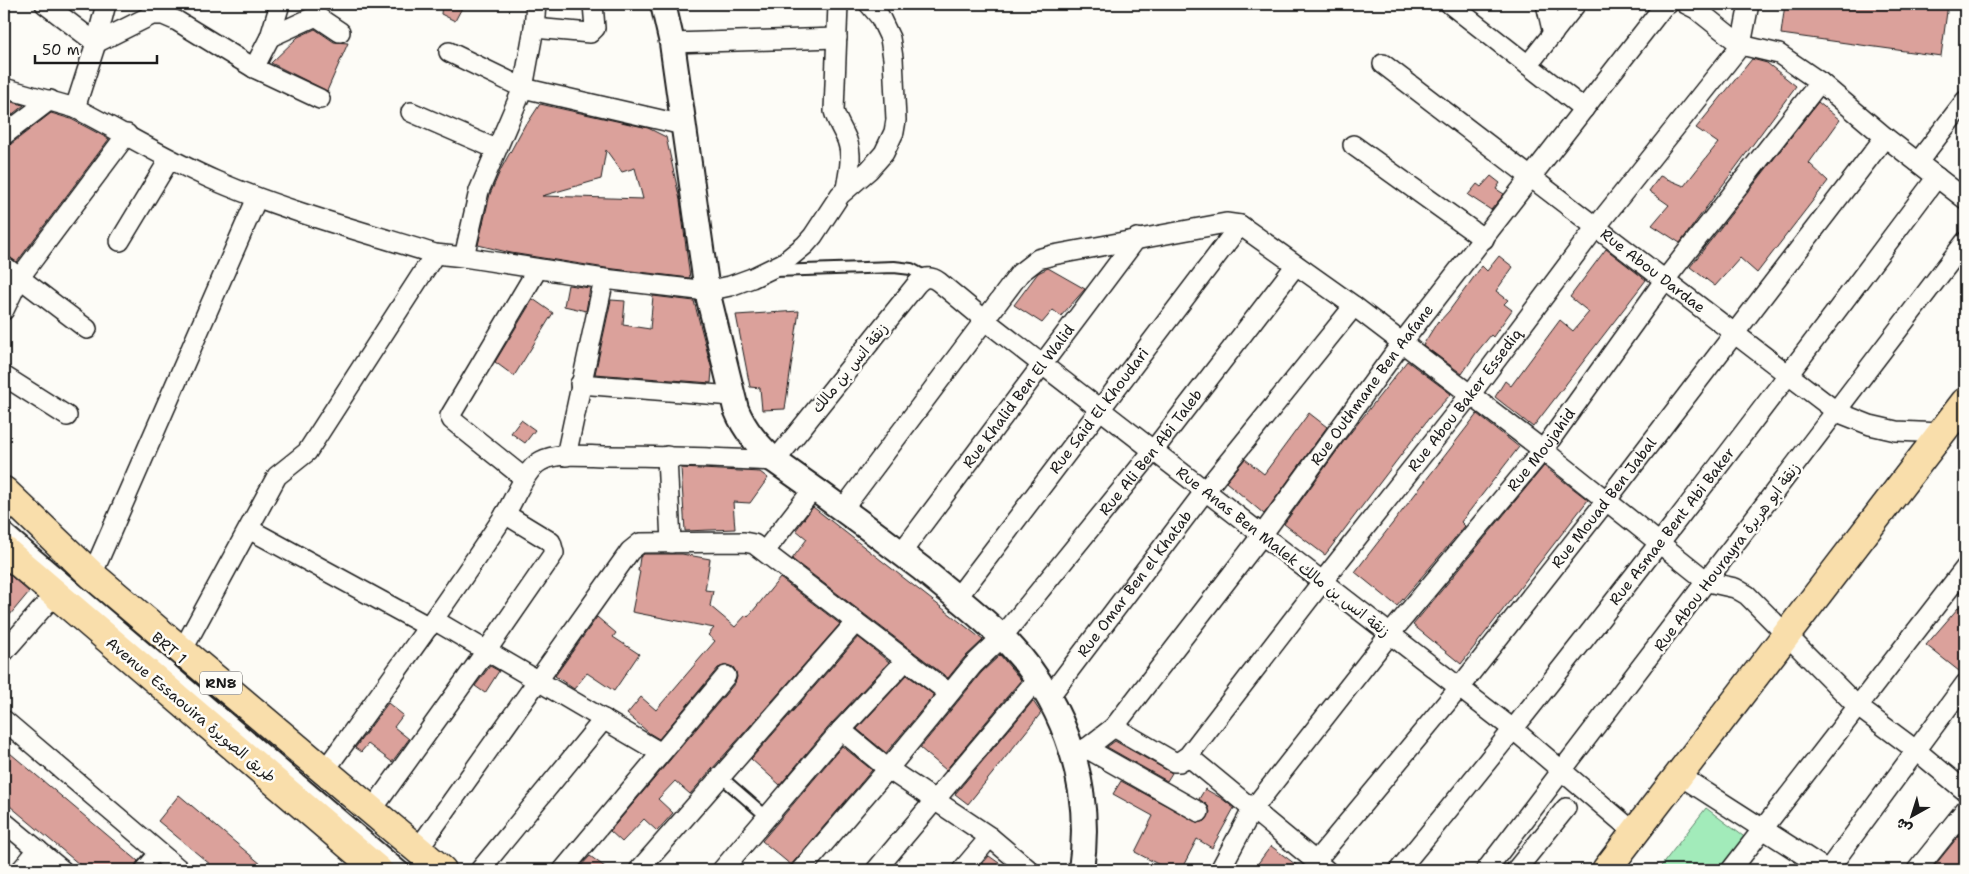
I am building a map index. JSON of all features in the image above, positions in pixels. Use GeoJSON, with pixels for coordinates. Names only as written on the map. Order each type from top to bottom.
{"type":"FeatureCollection","features":[{"type":"Feature","properties":{"kind":"main road"},"geometry":{"type":"LineString","coordinates":[[1606,870],[1965,402]]}},
{"type":"Feature","properties":{"kind":"main road","name":"RN8"},"geometry":{"type":"LineString","coordinates":[[4,491],[92,575],[372,810],[411,860],[442,870]]}},
{"type":"Feature","properties":{"kind":"main road","name":"Avenue Essaouira طريق الصويرة"},"geometry":{"type":"LineString","coordinates":[[4,550],[366,867]]}},
{"type":"Feature","properties":{"kind":"street"},"geometry":{"type":"LineString","coordinates":[[45,4],[96,43]]}},
{"type":"Feature","properties":{"kind":"street"},"geometry":{"type":"LineString","coordinates":[[75,108],[96,43],[106,4]]}},
{"type":"Feature","properties":{"kind":"street"},"geometry":{"type":"LineString","coordinates":[[254,68],[270,37],[280,4]]}},
{"type":"Feature","properties":{"kind":"street"},"geometry":{"type":"LineString","coordinates":[[464,257],[479,191],[523,88],[534,28],[536,4]]}},
{"type":"Feature","properties":{"kind":"street"},"geometry":{"type":"LineString","coordinates":[[534,28],[590,33],[595,28],[593,4]]}},
{"type":"Feature","properties":{"kind":"street"},"geometry":{"type":"LineString","coordinates":[[663,4],[672,43],[706,291],[732,396],[748,433],[775,461],[901,553],[957,598],[1002,638],[1043,688],[1063,727],[1080,753],[1200,812]]}},
{"type":"Feature","properties":{"kind":"street"},"geometry":{"type":"LineString","coordinates":[[838,4],[834,111],[836,120],[845,135],[850,150],[851,160],[846,188]]}},
{"type":"Feature","properties":{"kind":"street"},"geometry":{"type":"LineString","coordinates":[[4,88],[75,108],[127,134],[169,160],[257,198],[435,254],[464,257],[537,270],[706,291],[730,286],[783,263],[813,236],[833,204],[846,188],[870,170],[884,153],[892,137],[896,120],[891,43],[880,17],[869,4]]}},
{"type":"Feature","properties":{"kind":"street"},"geometry":{"type":"LineString","coordinates":[[1450,4],[1584,109]]}},
{"type":"Feature","properties":{"kind":"street"},"geometry":{"type":"LineString","coordinates":[[1546,4],[1553,34]]}},
{"type":"Feature","properties":{"kind":"street"},"geometry":{"type":"LineString","coordinates":[[1528,65],[1576,4]]}},
{"type":"Feature","properties":{"kind":"street"},"geometry":{"type":"LineString","coordinates":[[1686,4],[1696,9],[1740,45],[1779,54],[1820,82],[1885,137],[1965,199]]}},
{"type":"Feature","properties":{"kind":"street"},"geometry":{"type":"LineString","coordinates":[[1740,45],[1749,4]]}},
{"type":"Feature","properties":{"kind":"street","name":"Rue Outhmane Ben Aafane"},"geometry":{"type":"LineString","coordinates":[[1080,753],[1114,727],[1262,535],[1401,344],[1666,5]]}},
{"type":"Feature","properties":{"kind":"street"},"geometry":{"type":"LineString","coordinates":[[270,37],[321,10],[340,32]]}},
{"type":"Feature","properties":{"kind":"street"},"geometry":{"type":"LineString","coordinates":[[96,43],[152,15],[164,15],[254,68],[320,99]]}},
{"type":"Feature","properties":{"kind":"street"},"geometry":{"type":"LineString","coordinates":[[672,43],[837,38]]}},
{"type":"Feature","properties":{"kind":"street","name":"Rue Abou Baker Essediq"},"geometry":{"type":"LineString","coordinates":[[1188,756],[1322,582],[1470,395],[1596,227],[1740,45]]}},
{"type":"Feature","properties":{"kind":"street"},"geometry":{"type":"LineString","coordinates":[[449,52],[523,88],[682,125]]}},
{"type":"Feature","properties":{"kind":"street","name":"Rue Abou Dardae"},"geometry":{"type":"LineString","coordinates":[[1383,64],[1837,412],[1896,431],[1941,433]]}},
{"type":"Feature","properties":{"kind":"street","name":"Rue Moujahid"},"geometry":{"type":"LineString","coordinates":[[1220,870],[1252,810],[1390,634],[1543,450],[1664,281],[1820,82]]}},
{"type":"Feature","properties":{"kind":"street"},"geometry":{"type":"LineString","coordinates":[[4,135],[50,100]]}},
{"type":"Feature","properties":{"kind":"street"},"geometry":{"type":"LineString","coordinates":[[1918,162],[1965,101]]}},
{"type":"Feature","properties":{"kind":"street"},"geometry":{"type":"LineString","coordinates":[[410,112],[496,149]]}},
{"type":"Feature","properties":{"kind":"street"},"geometry":{"type":"LineString","coordinates":[[4,310],[20,277],[127,134]]}},
{"type":"Feature","properties":{"kind":"street","name":"Rue Mouad Ben Jabal"},"geometry":{"type":"LineString","coordinates":[[1320,866],[1606,501],[1885,137]]}},
{"type":"Feature","properties":{"kind":"street"},"geometry":{"type":"LineString","coordinates":[[1353,145],[1484,239]]}},
{"type":"Feature","properties":{"kind":"street"},"geometry":{"type":"LineString","coordinates":[[120,241],[169,160]]}},
{"type":"Feature","properties":{"kind":"street","name":"Rue Asmae Bent Abi Baker"},"geometry":{"type":"LineString","coordinates":[[1399,870],[1514,730],[1659,544],[1938,177]]}},
{"type":"Feature","properties":{"kind":"street"},"geometry":{"type":"LineString","coordinates":[[92,575],[257,198]]}},
{"type":"Feature","properties":{"kind":"street"},"geometry":{"type":"LineString","coordinates":[[843,510],[1020,273],[1038,259],[1136,238],[1226,223],[1240,225],[1354,306],[1401,344],[1543,450],[1708,582],[1735,588],[1747,595],[1858,707],[1917,751],[1965,791]]}},
{"type":"Feature","properties":{"kind":"street","name":"Rue Said El Khoudari"},"geometry":{"type":"LineString","coordinates":[[957,598],[1240,225]]}},
{"type":"Feature","properties":{"kind":"street","name":"Rue Khalid Ben El Walid"},"geometry":{"type":"LineString","coordinates":[[901,553],[1136,238]]}},
{"type":"Feature","properties":{"kind":"street","name":"Rue Abou Hourayra زنقة ابو هريرة"},"geometry":{"type":"LineString","coordinates":[[1486,870],[1708,582],[1965,242]]}},
{"type":"Feature","properties":{"kind":"street"},"geometry":{"type":"LineString","coordinates":[[182,651],[276,476],[307,452],[435,254]]}},
{"type":"Feature","properties":{"kind":"street","name":"Rue Ali Ben Abi Taleb"},"geometry":{"type":"LineString","coordinates":[[800,870],[888,769],[949,694],[990,647],[1002,638],[1153,451],[1296,265]]}},
{"type":"Feature","properties":{"kind":"street"},"geometry":{"type":"LineString","coordinates":[[4,266],[87,329]]}},
{"type":"Feature","properties":{"kind":"street"},"geometry":{"type":"LineString","coordinates":[[524,478],[452,420],[450,416],[537,270]]}},
{"type":"Feature","properties":{"kind":"street","name":"Rue Anas Ben Malek زنقة انس بن مالك"},"geometry":{"type":"LineString","coordinates":[[926,278],[933,278],[1042,365],[1514,730],[1635,833]]}},
{"type":"Feature","properties":{"kind":"street","name":"زنقة انس بن مالك"},"geometry":{"type":"LineString","coordinates":[[775,461],[920,280],[926,278]]}},
{"type":"Feature","properties":{"kind":"street"},"geometry":{"type":"LineString","coordinates":[[566,456],[604,279]]}},
{"type":"Feature","properties":{"kind":"street","name":"Rue Omar Ben el Khatab"},"geometry":{"type":"LineString","coordinates":[[876,870],[936,800],[1043,688],[1206,492],[1354,306]]}},
{"type":"Feature","properties":{"kind":"street"},"geometry":{"type":"LineString","coordinates":[[4,376],[67,416]]}},
{"type":"Feature","properties":{"kind":"street"},"geometry":{"type":"LineString","coordinates":[[580,384],[732,396]]}},
{"type":"Feature","properties":{"kind":"street"},"geometry":{"type":"LineString","coordinates":[[325,770],[432,623],[505,514],[524,478],[543,460],[566,456],[667,456],[775,461]]}},
{"type":"Feature","properties":{"kind":"street"},"geometry":{"type":"LineString","coordinates":[[667,456],[671,544]]}},
{"type":"Feature","properties":{"kind":"street"},"geometry":{"type":"LineString","coordinates":[[765,551],[814,488]]}},
{"type":"Feature","properties":{"kind":"street"},"geometry":{"type":"LineString","coordinates":[[372,810],[554,553],[551,542],[505,514]]}},
{"type":"Feature","properties":{"kind":"street"},"geometry":{"type":"LineString","coordinates":[[249,529],[487,650],[661,753]]}},
{"type":"Feature","properties":{"kind":"street"},"geometry":{"type":"LineString","coordinates":[[411,860],[633,547],[644,543],[744,542],[754,544],[949,694]]}},
{"type":"Feature","properties":{"kind":"street"},"geometry":{"type":"LineString","coordinates":[[1731,870],[1965,568]]}},
{"type":"Feature","properties":{"kind":"street"},"geometry":{"type":"LineString","coordinates":[[4,652],[55,594]]}},
{"type":"Feature","properties":{"kind":"street"},"geometry":{"type":"LineString","coordinates":[[639,870],[856,622]]}},
{"type":"Feature","properties":{"kind":"street"},"geometry":{"type":"LineString","coordinates":[[722,870],[841,730],[906,660]]}},
{"type":"Feature","properties":{"kind":"street"},"geometry":{"type":"LineString","coordinates":[[563,870],[726,676]]}},
{"type":"Feature","properties":{"kind":"street"},"geometry":{"type":"LineString","coordinates":[[1679,776],[1827,870],[1965,684]]}},
{"type":"Feature","properties":{"kind":"street"},"geometry":{"type":"LineString","coordinates":[[480,870],[604,719]]}},
{"type":"Feature","properties":{"kind":"street"},"geometry":{"type":"LineString","coordinates":[[6,726],[180,870]]}},
{"type":"Feature","properties":{"kind":"street"},"geometry":{"type":"LineString","coordinates":[[1114,727],[1174,762],[1179,762],[1188,756],[1320,866]]}},
{"type":"Feature","properties":{"kind":"street"},"geometry":{"type":"LineString","coordinates":[[841,730],[888,769],[990,837],[1030,870]]}},
{"type":"Feature","properties":{"kind":"street"},"geometry":{"type":"LineString","coordinates":[[1080,753],[1083,822],[1081,870]]}},
{"type":"Feature","properties":{"kind":"street"},"geometry":{"type":"LineString","coordinates":[[1516,870],[1566,808]]}},
{"type":"Feature","properties":{"kind":"street"},"geometry":{"type":"LineString","coordinates":[[1917,870],[1965,810]]}},
{"type":"Feature","properties":{"kind":"street"},"geometry":{"type":"LineString","coordinates":[[4,822],[62,870]]}},
{"type":"Feature","properties":{"kind":"street"},"geometry":{"type":"LineString","coordinates":[[962,870],[990,837]]}},
{"type":"Feature","properties":{"kind":"street"},"geometry":{"type":"LineString","coordinates":[[21,870],[38,850]]}},
{"type":"Feature","properties":{"kind":"street"},"geometry":{"type":"LineString","coordinates":[[142,870],[158,851]]}},
{"type":"Feature","properties":{"kind":"lane"},"geometry":{"type":"LineString","coordinates":[[768,271],[894,267],[911,269],[926,278]]}},
{"type":"Feature","properties":{"kind":"lane","name":"BRT 1"},"geometry":{"type":"LineString","coordinates":[[4,527],[411,860]]}},
{"type":"Feature","properties":{"kind":"lane"},"geometry":{"type":"LineString","coordinates":[[720,776],[766,816]]}},
{"type":"Feature","properties":{"kind":"green space"},"geometry":{"type":"Polygon","coordinates":[[[1706,808],[1747,839],[1722,870],[1658,870],[1706,808]]]}},
{"type":"Feature","properties":{"kind":"building"},"geometry":{"type":"Polygon","coordinates":[[[442,4],[464,4],[455,21],[441,14],[442,4]]]}},
{"type":"Feature","properties":{"kind":"building"},"geometry":{"type":"Polygon","coordinates":[[[1785,4],[1948,4],[1941,56],[1781,34],[1785,4]]]}},
{"type":"Feature","properties":{"kind":"building"},"geometry":{"type":"Polygon","coordinates":[[[315,29],[334,42],[348,43],[327,91],[271,63],[298,37],[315,29]]]}},
{"type":"Feature","properties":{"kind":"building"},"geometry":{"type":"Polygon","coordinates":[[[1752,59],[1767,63],[1796,86],[1680,243],[1652,225],[1669,205],[1649,191],[1660,176],[1684,186],[1718,143],[1696,128],[1752,59]]]}},
{"type":"Feature","properties":{"kind":"building"},"geometry":{"type":"Polygon","coordinates":[[[4,100],[24,105],[4,121],[4,100]]]}},
{"type":"Feature","properties":{"kind":"building"},"geometry":{"type":"Polygon","coordinates":[[[1818,102],[1840,120],[1809,163],[1828,181],[1757,273],[1740,258],[1715,286],[1690,267],[1818,102]]]}},
{"type":"Feature","properties":{"kind":"building"},"geometry":{"type":"Polygon","coordinates":[[[540,104],[648,128],[666,137],[680,200],[690,278],[606,268],[511,253],[478,245],[490,194],[501,169],[540,104]],[[606,150],[601,179],[542,196],[643,199],[635,168],[622,172],[606,150]]]}},
{"type":"Feature","properties":{"kind":"building"},"geometry":{"type":"Polygon","coordinates":[[[51,113],[71,119],[109,139],[17,262],[4,255],[4,146],[11,144],[51,113]]]}},
{"type":"Feature","properties":{"kind":"building"},"geometry":{"type":"Polygon","coordinates":[[[1491,176],[1500,183],[1496,189],[1504,194],[1491,210],[1468,195],[1477,184],[1481,187],[1491,176]]]}},
{"type":"Feature","properties":{"kind":"building"},"geometry":{"type":"Polygon","coordinates":[[[1606,249],[1646,280],[1533,427],[1495,397],[1505,381],[1511,386],[1560,320],[1573,331],[1589,312],[1570,297],[1606,249]]]}},
{"type":"Feature","properties":{"kind":"building"},"geometry":{"type":"Polygon","coordinates":[[[1499,256],[1513,267],[1496,291],[1508,300],[1504,304],[1512,310],[1493,337],[1491,335],[1477,352],[1462,374],[1423,345],[1438,321],[1449,311],[1482,266],[1487,271],[1499,256]]]}},
{"type":"Feature","properties":{"kind":"building"},"geometry":{"type":"Polygon","coordinates":[[[1048,268],[1085,289],[1061,316],[1053,310],[1042,323],[1014,305],[1038,273],[1048,268]]]}},
{"type":"Feature","properties":{"kind":"building"},"geometry":{"type":"Polygon","coordinates":[[[568,285],[590,288],[586,311],[564,306],[568,285]]]}},
{"type":"Feature","properties":{"kind":"building"},"geometry":{"type":"Polygon","coordinates":[[[653,296],[694,301],[712,370],[711,383],[595,374],[611,300],[625,301],[623,325],[650,329],[653,296]]]}},
{"type":"Feature","properties":{"kind":"building"},"geometry":{"type":"Polygon","coordinates":[[[533,299],[553,313],[514,376],[495,362],[533,299]]]}},
{"type":"Feature","properties":{"kind":"building"},"geometry":{"type":"Polygon","coordinates":[[[799,311],[785,409],[762,410],[760,388],[750,387],[736,315],[799,311]]]}},
{"type":"Feature","properties":{"kind":"building"},"geometry":{"type":"Polygon","coordinates":[[[1407,361],[1451,394],[1429,418],[1325,555],[1284,524],[1344,441],[1407,361]]]}},
{"type":"Feature","properties":{"kind":"building"},"geometry":{"type":"Polygon","coordinates":[[[1309,413],[1327,427],[1264,514],[1226,482],[1245,459],[1264,474],[1309,413]]]}},
{"type":"Feature","properties":{"kind":"building"},"geometry":{"type":"Polygon","coordinates":[[[1477,414],[1519,447],[1461,522],[1465,526],[1397,606],[1355,572],[1477,414]]]}},
{"type":"Feature","properties":{"kind":"building"},"geometry":{"type":"Polygon","coordinates":[[[521,420],[535,430],[525,443],[511,433],[521,420]]]}},
{"type":"Feature","properties":{"kind":"building"},"geometry":{"type":"Polygon","coordinates":[[[1544,466],[1588,500],[1461,664],[1413,625],[1544,466]]]}},
{"type":"Feature","properties":{"kind":"building"},"geometry":{"type":"Polygon","coordinates":[[[681,468],[760,472],[768,478],[750,503],[733,502],[735,529],[685,531],[681,468]]]}},
{"type":"Feature","properties":{"kind":"building"},"geometry":{"type":"Polygon","coordinates":[[[813,507],[983,640],[964,658],[948,678],[792,559],[807,539],[796,530],[813,507]]]}},
{"type":"Feature","properties":{"kind":"building"},"geometry":{"type":"Polygon","coordinates":[[[644,554],[682,554],[710,559],[705,590],[713,591],[710,606],[735,627],[746,615],[748,617],[780,578],[840,624],[690,794],[675,781],[658,799],[673,813],[657,831],[644,819],[622,842],[610,831],[735,683],[737,677],[733,667],[727,665],[718,668],[659,739],[627,714],[641,697],[656,710],[715,641],[708,635],[714,628],[632,612],[640,571],[638,571],[640,557],[644,554]]]}},
{"type":"Feature","properties":{"kind":"building"},"geometry":{"type":"Polygon","coordinates":[[[4,570],[29,592],[4,622],[4,570]]]}},
{"type":"Feature","properties":{"kind":"building"},"geometry":{"type":"Polygon","coordinates":[[[1965,600],[1965,662],[1959,671],[1926,645],[1965,600]]]}},
{"type":"Feature","properties":{"kind":"building"},"geometry":{"type":"Polygon","coordinates":[[[597,617],[616,633],[613,637],[639,654],[614,691],[587,673],[574,689],[555,676],[597,617]]]}},
{"type":"Feature","properties":{"kind":"building"},"geometry":{"type":"Polygon","coordinates":[[[858,637],[889,662],[832,723],[780,785],[751,759],[858,637]]]}},
{"type":"Feature","properties":{"kind":"building"},"geometry":{"type":"Polygon","coordinates":[[[1000,655],[1021,680],[946,770],[920,748],[981,673],[1000,655]]]}},
{"type":"Feature","properties":{"kind":"building"},"geometry":{"type":"Polygon","coordinates":[[[490,666],[499,671],[485,693],[475,686],[490,666]]]}},
{"type":"Feature","properties":{"kind":"building"},"geometry":{"type":"Polygon","coordinates":[[[907,675],[934,695],[886,753],[857,729],[907,675]]]}},
{"type":"Feature","properties":{"kind":"building"},"geometry":{"type":"Polygon","coordinates":[[[1033,701],[1041,713],[968,804],[955,794],[1033,701]]]}},
{"type":"Feature","properties":{"kind":"building"},"geometry":{"type":"Polygon","coordinates":[[[388,703],[403,715],[394,727],[409,739],[392,762],[368,744],[361,752],[355,748],[388,703]]]}},
{"type":"Feature","properties":{"kind":"building"},"geometry":{"type":"Polygon","coordinates":[[[1115,741],[1172,773],[1167,781],[1107,747],[1115,741]]]}},
{"type":"Feature","properties":{"kind":"building"},"geometry":{"type":"Polygon","coordinates":[[[842,746],[872,770],[791,865],[762,841],[842,746]]]}},
{"type":"Feature","properties":{"kind":"building"},"geometry":{"type":"Polygon","coordinates":[[[4,748],[138,861],[133,870],[86,870],[4,801],[4,748]]]}},
{"type":"Feature","properties":{"kind":"building"},"geometry":{"type":"Polygon","coordinates":[[[1121,781],[1199,823],[1205,821],[1210,812],[1208,806],[1199,799],[1205,789],[1234,808],[1212,848],[1197,839],[1181,870],[1169,870],[1135,852],[1153,816],[1113,794],[1121,781]]]}},
{"type":"Feature","properties":{"kind":"building"},"geometry":{"type":"Polygon","coordinates":[[[179,795],[268,870],[217,870],[158,821],[179,795]]]}},
{"type":"Feature","properties":{"kind":"building"},"geometry":{"type":"Polygon","coordinates":[[[1965,828],[1965,870],[1931,870],[1965,828]]]}},
{"type":"Feature","properties":{"kind":"building"},"geometry":{"type":"Polygon","coordinates":[[[1271,846],[1303,870],[1253,870],[1271,846]]]}},
{"type":"Feature","properties":{"kind":"building"},"geometry":{"type":"Polygon","coordinates":[[[590,856],[609,870],[577,870],[590,856]]]}},
{"type":"Feature","properties":{"kind":"building"},"geometry":{"type":"Polygon","coordinates":[[[989,856],[1009,870],[977,870],[989,856]]]}}]}
